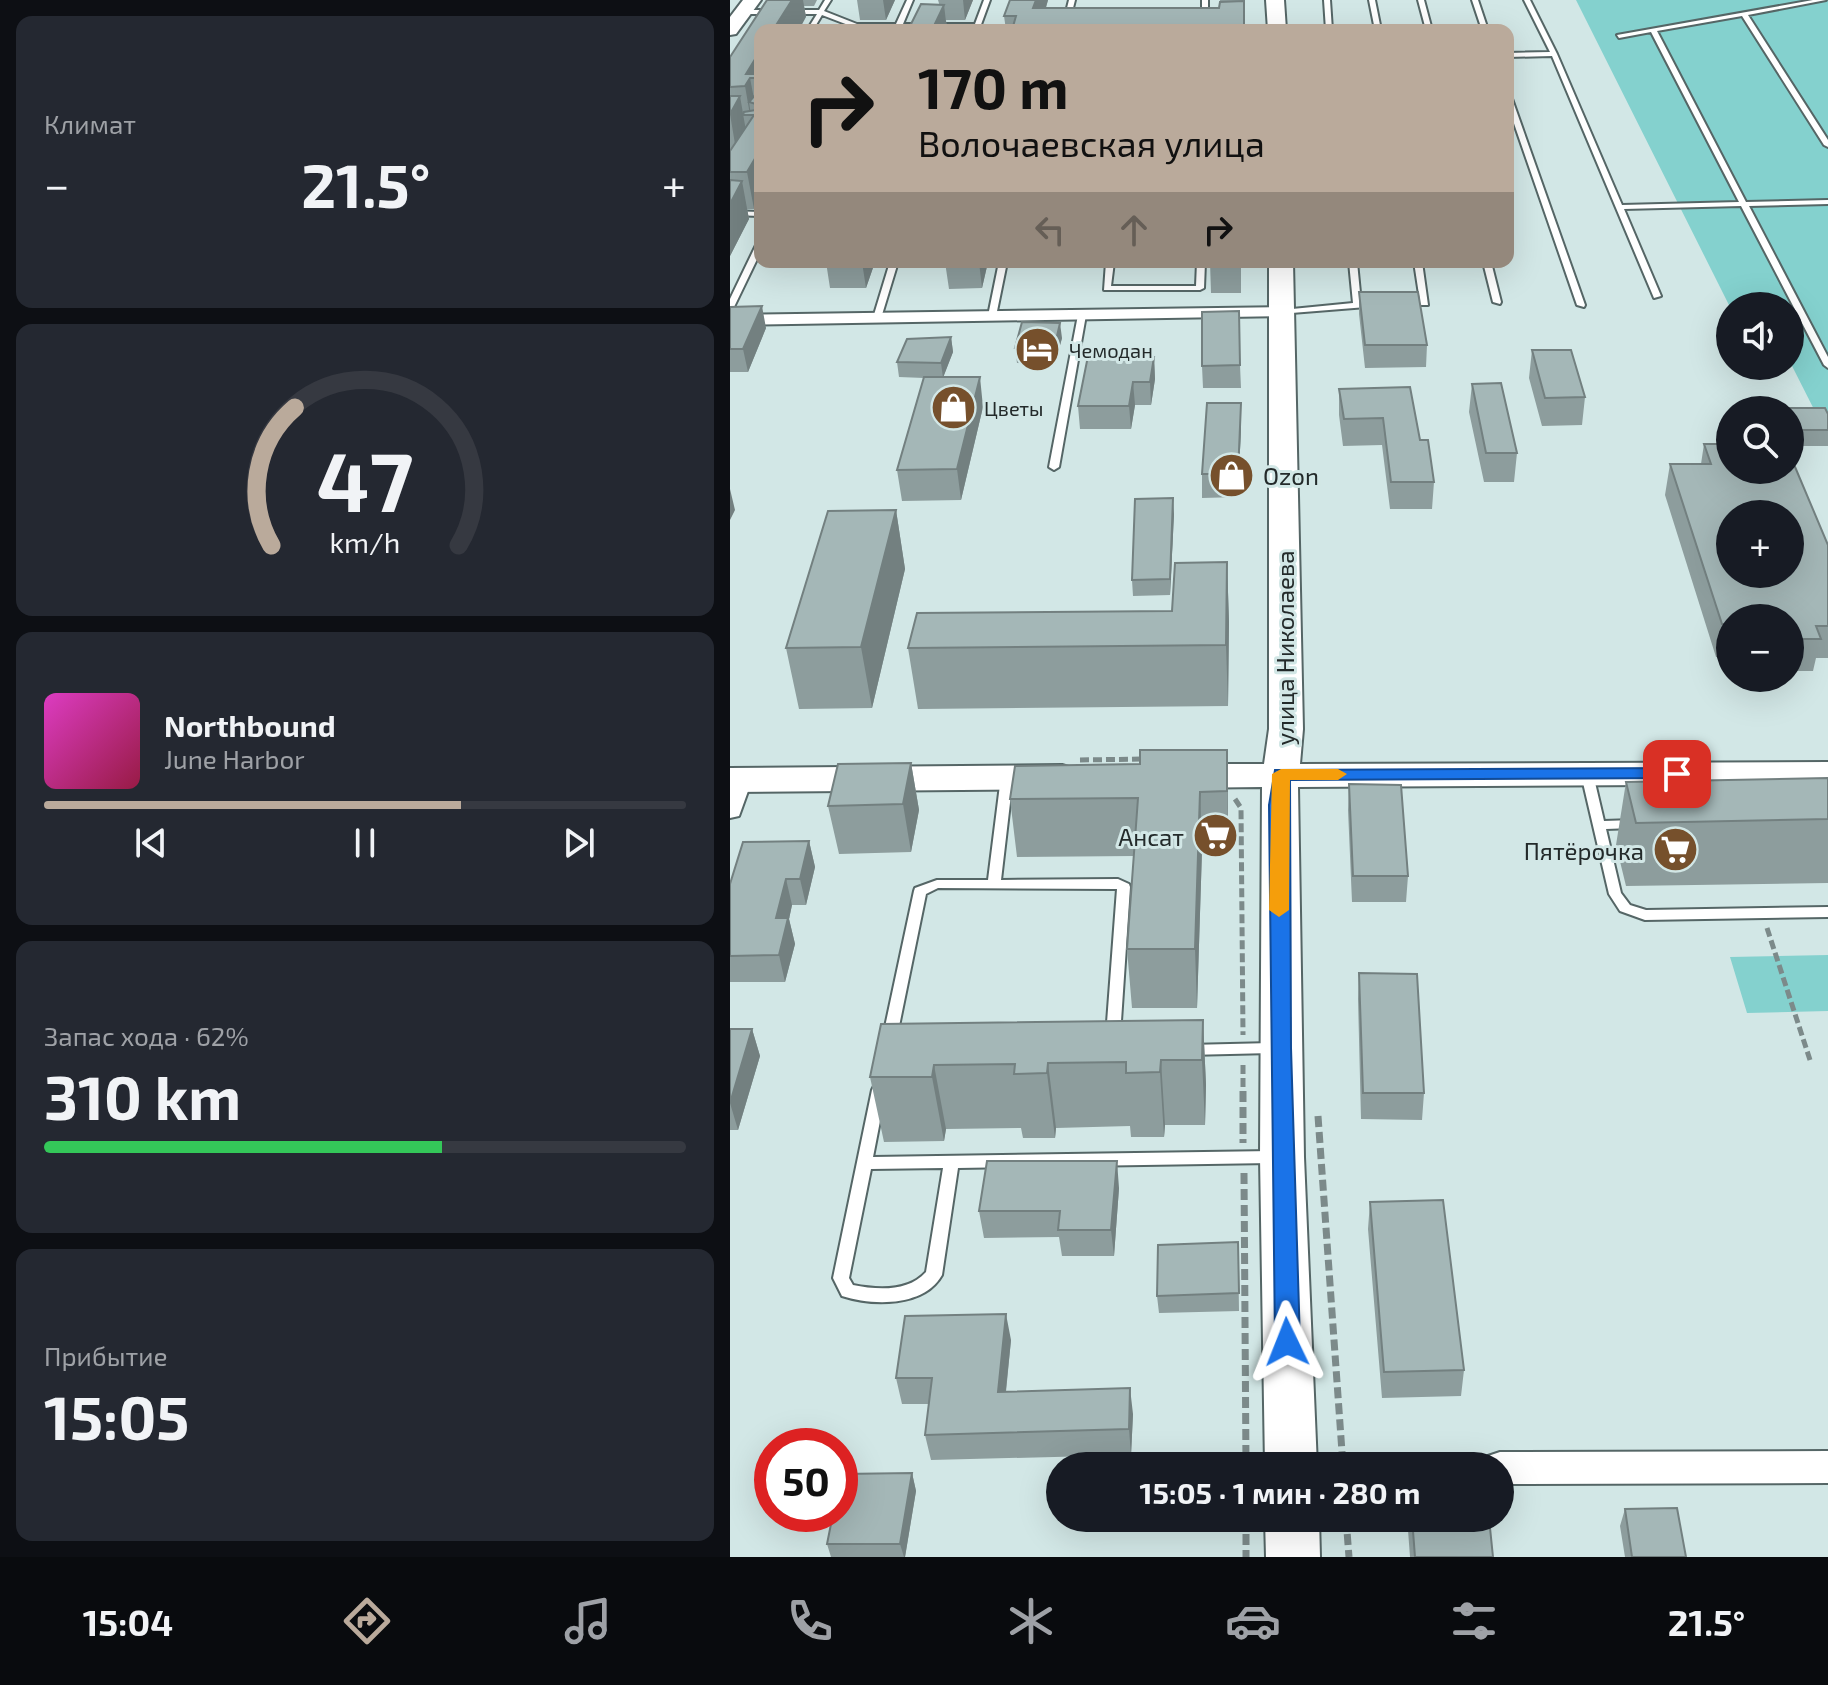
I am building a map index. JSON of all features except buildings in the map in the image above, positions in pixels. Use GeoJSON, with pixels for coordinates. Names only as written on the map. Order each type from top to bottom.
{"type":"FeatureCollection","features":[{"type":"Feature","properties":{"kind":"main road"},"geometry":{"type":"LineString","coordinates":[[1275,0],[1277,24]]}},
{"type":"Feature","properties":{"kind":"main road","name":"улица Николаева"},"geometry":{"type":"LineString","coordinates":[[1281,268],[1286,729],[1278,805],[1282,1157],[1291,1452]]}},
{"type":"Feature","properties":{"kind":"main road"},"geometry":{"type":"LineString","coordinates":[[733,790],[1007,777],[1086,768]]}},
{"type":"Feature","properties":{"kind":"main road"},"geometry":{"type":"LineString","coordinates":[[1148,768],[1281,774],[1828,773]]}},
{"type":"Feature","properties":{"kind":"main road"},"geometry":{"type":"LineString","coordinates":[[1292,1532],[1293,1557]]}},
{"type":"Feature","properties":{"kind":"street"},"geometry":{"type":"LineString","coordinates":[[730,320],[1282,312]]}},
{"type":"Feature","properties":{"kind":"street"},"geometry":{"type":"LineString","coordinates":[[1514,1468],[1828,1467]]}},
{"type":"Feature","properties":{"kind":"lane"},"geometry":{"type":"LineString","coordinates":[[814,24],[828,0]]}},
{"type":"Feature","properties":{"kind":"lane"},"geometry":{"type":"LineString","coordinates":[[900,24],[910,0]]}},
{"type":"Feature","properties":{"kind":"lane"},"geometry":{"type":"LineString","coordinates":[[978,24],[987,0]]}},
{"type":"Feature","properties":{"kind":"lane"},"geometry":{"type":"LineString","coordinates":[[1066,24],[1072,0]]}},
{"type":"Feature","properties":{"kind":"lane"},"geometry":{"type":"LineString","coordinates":[[1204,24],[1205,0]]}},
{"type":"Feature","properties":{"kind":"lane"},"geometry":{"type":"LineString","coordinates":[[1327,0],[1329,24]]}},
{"type":"Feature","properties":{"kind":"lane"},"geometry":{"type":"LineString","coordinates":[[1372,0],[1377,24]]}},
{"type":"Feature","properties":{"kind":"lane"},"geometry":{"type":"LineString","coordinates":[[1421,0],[1427,24]]}},
{"type":"Feature","properties":{"kind":"lane"},"geometry":{"type":"LineString","coordinates":[[1475,0],[1483,24]]}},
{"type":"Feature","properties":{"kind":"lane"},"geometry":{"type":"LineString","coordinates":[[1527,0],[1554,54],[1657,296]]}},
{"type":"Feature","properties":{"kind":"lane"},"geometry":{"type":"LineString","coordinates":[[1619,36],[1823,0]]}},
{"type":"Feature","properties":{"kind":"lane"},"geometry":{"type":"LineString","coordinates":[[739,15],[821,12],[851,24]]}},
{"type":"Feature","properties":{"kind":"lane"},"geometry":{"type":"LineString","coordinates":[[1744,14],[1828,145]]}},
{"type":"Feature","properties":{"kind":"lane"},"geometry":{"type":"LineString","coordinates":[[1653,30],[1828,365]]}},
{"type":"Feature","properties":{"kind":"lane"},"geometry":{"type":"LineString","coordinates":[[1514,55],[1554,54]]}},
{"type":"Feature","properties":{"kind":"lane"},"geometry":{"type":"LineString","coordinates":[[1514,113],[1581,305]]}},
{"type":"Feature","properties":{"kind":"lane"},"geometry":{"type":"LineString","coordinates":[[1619,207],[1828,202]]}},
{"type":"Feature","properties":{"kind":"lane"},"geometry":{"type":"LineString","coordinates":[[730,213],[754,214]]}},
{"type":"Feature","properties":{"kind":"lane"},"geometry":{"type":"LineString","coordinates":[[730,307],[754,257]]}},
{"type":"Feature","properties":{"kind":"lane"},"geometry":{"type":"LineString","coordinates":[[877,318],[892,268]]}},
{"type":"Feature","properties":{"kind":"lane"},"geometry":{"type":"LineString","coordinates":[[992,316],[1002,268]]}},
{"type":"Feature","properties":{"kind":"lane"},"geometry":{"type":"LineString","coordinates":[[1109,268],[1107,288],[1200,288],[1201,268]]}},
{"type":"Feature","properties":{"kind":"lane"},"geometry":{"type":"LineString","coordinates":[[1354,268],[1357,305]]}},
{"type":"Feature","properties":{"kind":"lane"},"geometry":{"type":"LineString","coordinates":[[1398,304],[1425,303],[1419,268]]}},
{"type":"Feature","properties":{"kind":"lane"},"geometry":{"type":"LineString","coordinates":[[1488,268],[1497,302]]}},
{"type":"Feature","properties":{"kind":"lane"},"geometry":{"type":"LineString","coordinates":[[1282,312],[1385,304]]}},
{"type":"Feature","properties":{"kind":"lane"},"geometry":{"type":"LineString","coordinates":[[1054,467],[1082,315]]}},
{"type":"Feature","properties":{"kind":"lane"},"geometry":{"type":"LineString","coordinates":[[1587,774],[1615,894],[1625,908],[1645,915],[1828,912]]}},
{"type":"Feature","properties":{"kind":"lane"},"geometry":{"type":"LineString","coordinates":[[994,884],[1007,777]]}},
{"type":"Feature","properties":{"kind":"lane"},"geometry":{"type":"LineString","coordinates":[[1598,825],[1644,824]]}},
{"type":"Feature","properties":{"kind":"lane"},"geometry":{"type":"LineString","coordinates":[[901,1054],[886,1054],[920,891],[937,884],[1118,883],[1124,887],[1112,1051]]}},
{"type":"Feature","properties":{"kind":"lane"},"geometry":{"type":"LineString","coordinates":[[1170,1050],[1280,1048]]}},
{"type":"Feature","properties":{"kind":"lane"},"geometry":{"type":"LineString","coordinates":[[883,1069],[841,1278],[848,1291],[913,1292],[929,1283],[934,1275],[951,1162]]}},
{"type":"Feature","properties":{"kind":"lane"},"geometry":{"type":"LineString","coordinates":[[864,1163],[1282,1157]]}},
{"type":"Feature","properties":{"kind":"path"},"geometry":{"type":"LineString","coordinates":[[1086,768],[1148,768]]}},
{"type":"Feature","properties":{"kind":"path"},"geometry":{"type":"LineString","coordinates":[[1763,913],[1810,1060]]}},
{"type":"Feature","properties":{"kind":"path"},"geometry":{"type":"LineString","coordinates":[[1318,1108],[1342,1452]]}},
{"type":"Feature","properties":{"kind":"path"},"geometry":{"type":"LineString","coordinates":[[1246,1532],[1246,1557]]}},
{"type":"Feature","properties":{"kind":"path"},"geometry":{"type":"LineString","coordinates":[[1347,1532],[1349,1557]]}},
{"type":"Feature","properties":{"kind":"shaded area"},"geometry":{"type":"Polygon","coordinates":[[[1576,0],[1828,0],[1828,437],[1799,380],[1804,380],[1804,292],[1722,292],[1576,0]]]}},
{"type":"Feature","properties":{"kind":"shaded area"},"geometry":{"type":"Polygon","coordinates":[[[1828,955],[1828,1011],[1747,1013],[1730,957],[1828,955]]]}},
{"type":"Feature","properties":{"kind":"slow traffic"},"geometry":{"type":"LineString","coordinates":[[1279,910],[1278,805],[1281,774],[1338,774]]}},
{"type":"Feature","properties":{"kind":"place","name":"Чемодан"},"geometry":{"type":"Point","coordinates":[1038,350]}},
{"type":"Feature","properties":{"kind":"place","name":"Цветы"},"geometry":{"type":"Point","coordinates":[953,408]}},
{"type":"Feature","properties":{"kind":"place","name":"Ozon"},"geometry":{"type":"Point","coordinates":[1232,475]}},
{"type":"Feature","properties":{"kind":"place","name":"Ансат"},"geometry":{"type":"Point","coordinates":[1215,836]}},
{"type":"Feature","properties":{"kind":"place","name":"Пятёрочка"},"geometry":{"type":"Point","coordinates":[1675,850]}},
{"type":"Feature","properties":{"kind":"route"},"geometry":{"type":"LineString","coordinates":[[1287,1342],[1280,1048],[1278,805],[1281,774],[1677,774]]}}]}
